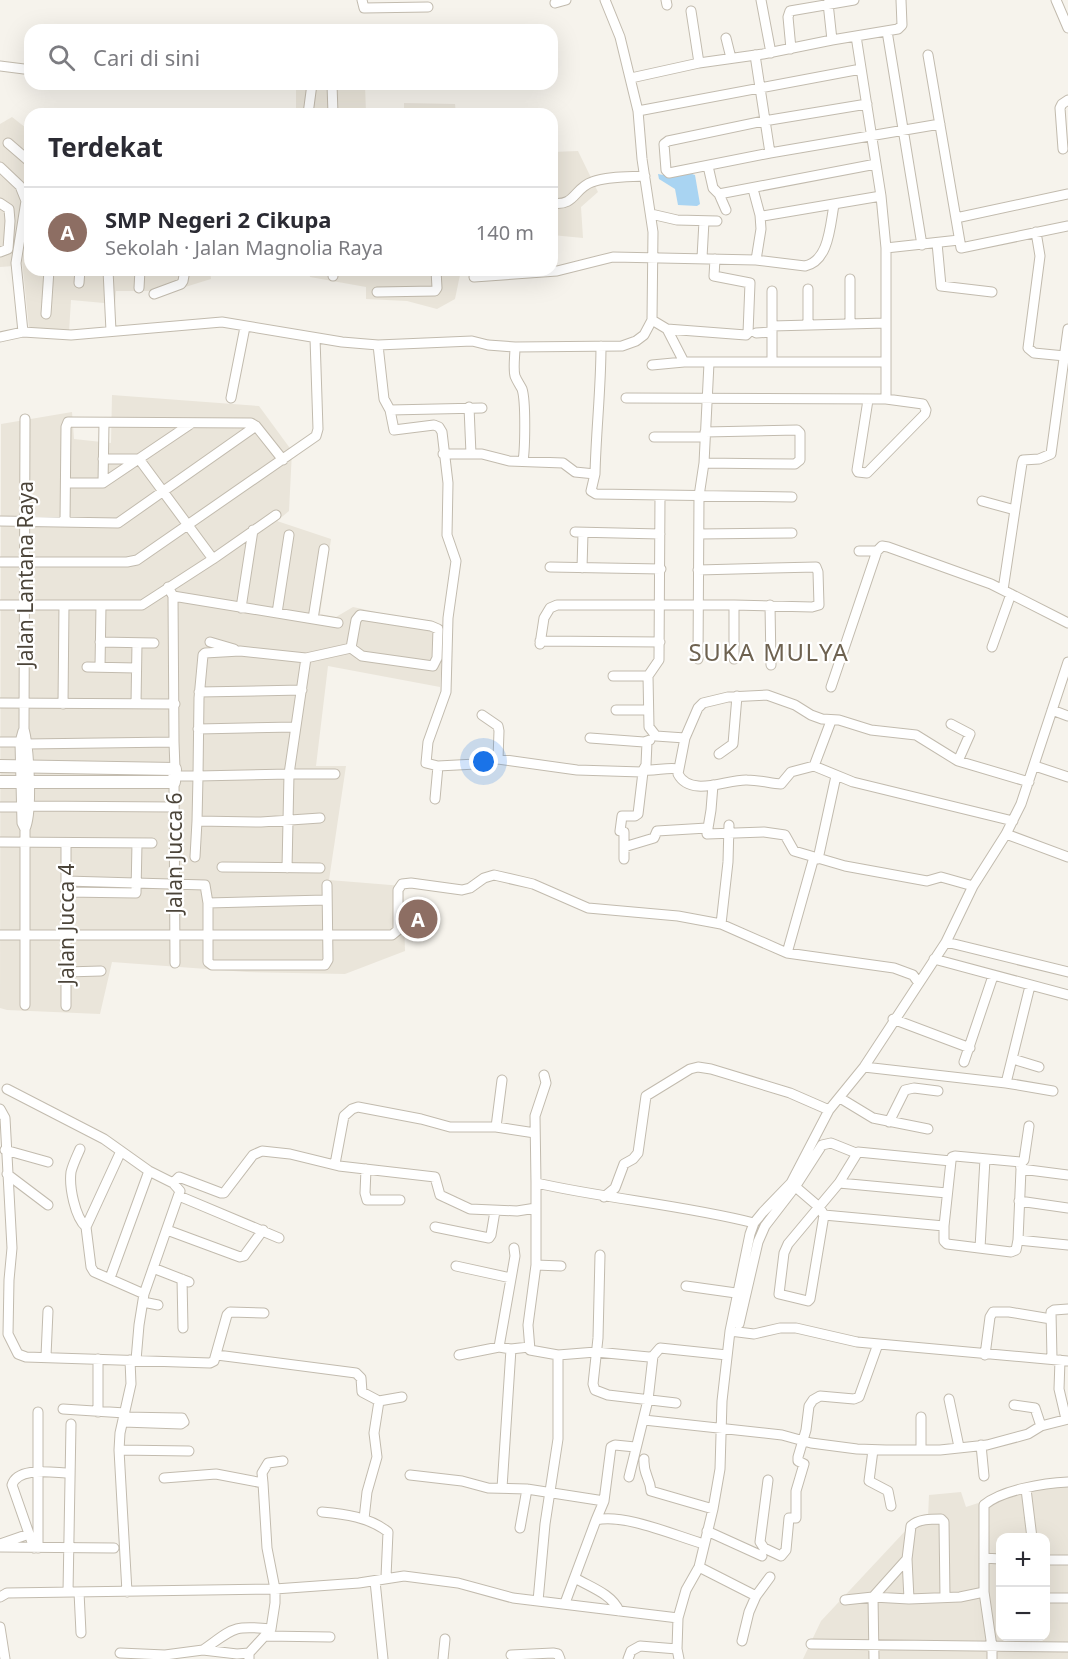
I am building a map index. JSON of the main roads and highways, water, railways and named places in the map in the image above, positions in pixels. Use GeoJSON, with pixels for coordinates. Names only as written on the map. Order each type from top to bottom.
{"type":"FeatureCollection","features":[{"type":"Feature","properties":{"kind":"water"},"geometry":{"type":"Polygon","coordinates":[[[689,173],[695,175],[700,204],[697,206],[678,205],[675,189],[659,179],[658,174],[674,177],[689,173]]]}},
{"type":"Feature","properties":{"kind":"place","name":"SMP Negeri 2 Cikupa"},"geometry":{"type":"Point","coordinates":[418,919]}},
{"type":"Feature","properties":{"kind":"district","name":"SUKA MULYA"},"geometry":{"type":"Point","coordinates":[769,651]}}]}
